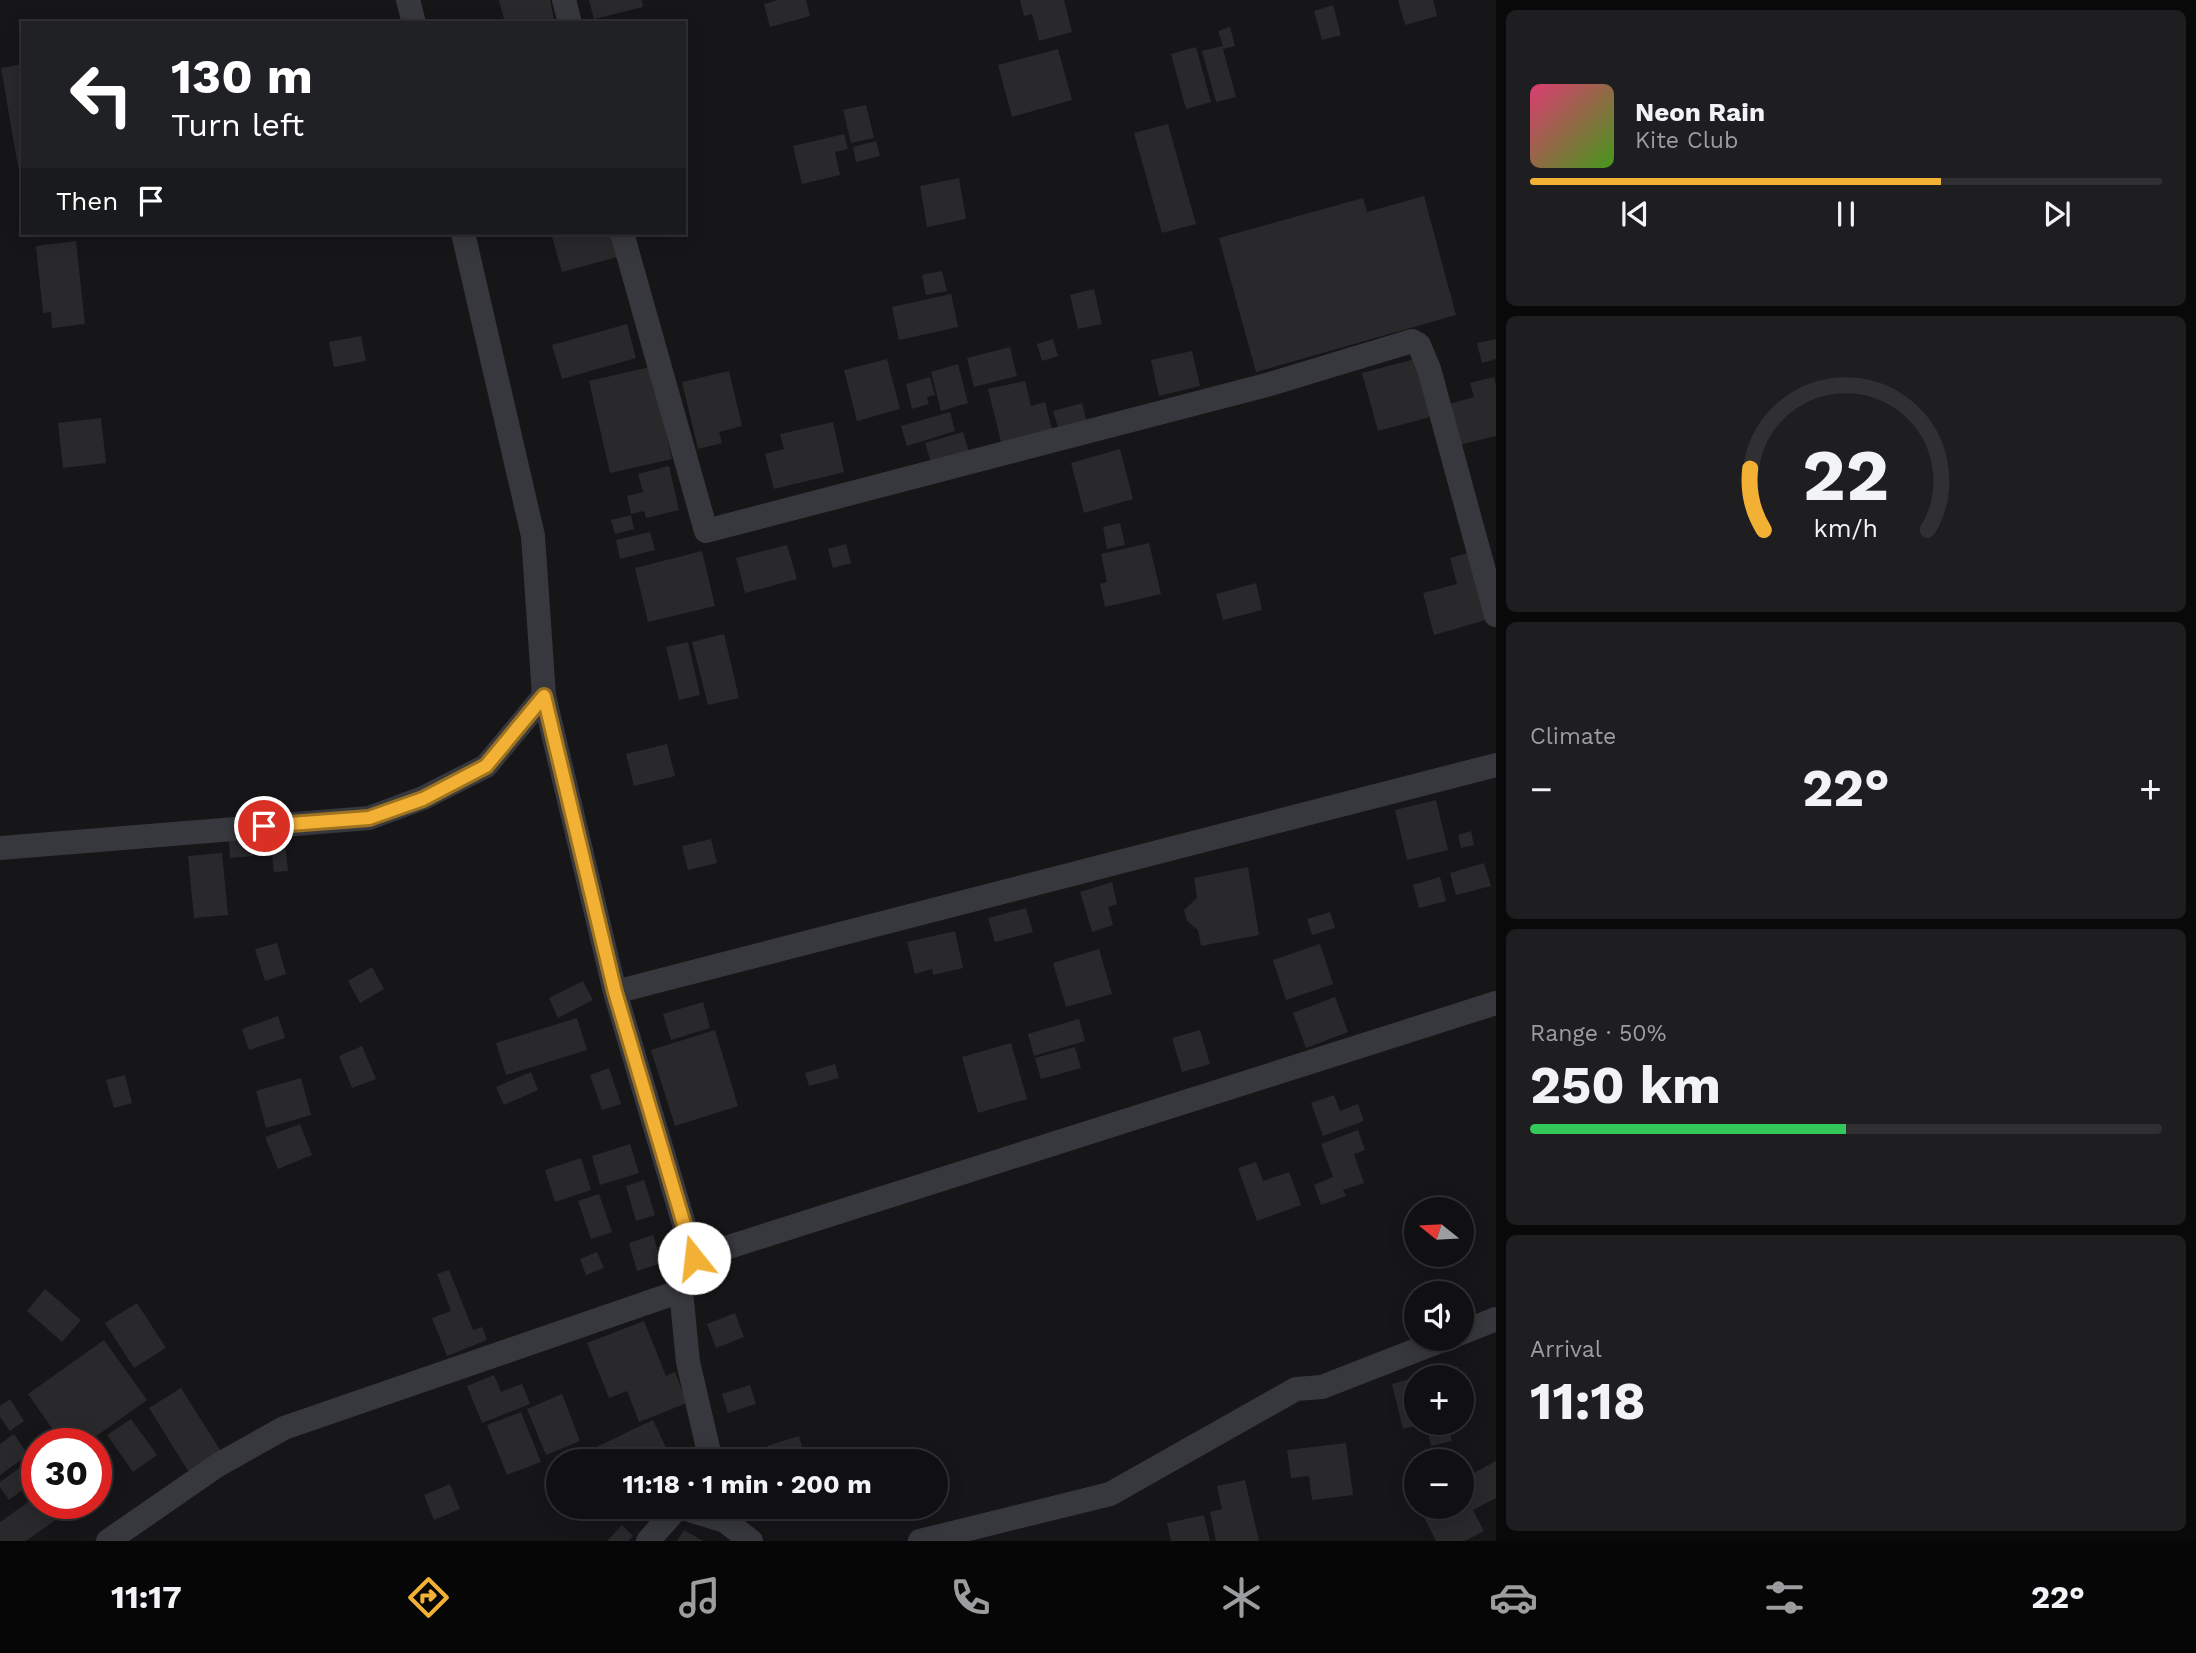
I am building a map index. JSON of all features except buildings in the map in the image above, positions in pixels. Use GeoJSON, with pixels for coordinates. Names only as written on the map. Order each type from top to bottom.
{"type":"FeatureCollection","features":[{"type":"Feature","properties":{"kind":"street"},"geometry":{"type":"LineString","coordinates":[[408,0],[413,21]]}},
{"type":"Feature","properties":{"kind":"street"},"geometry":{"type":"LineString","coordinates":[[564,0],[569,21]]}},
{"type":"Feature","properties":{"kind":"street"},"geometry":{"type":"LineString","coordinates":[[463,235],[533,536],[544,696],[615,992],[694,1258],[681,1291],[688,1362],[708,1449]]}},
{"type":"Feature","properties":{"kind":"street"},"geometry":{"type":"LineString","coordinates":[[623,235],[706,531],[1270,384],[1412,341],[1419,345],[1429,369],[1496,615]]}},
{"type":"Feature","properties":{"kind":"street"},"geometry":{"type":"LineString","coordinates":[[0,848],[369,818],[423,799],[486,766],[544,696]]}},
{"type":"Feature","properties":{"kind":"street"},"geometry":{"type":"LineString","coordinates":[[615,992],[1496,765]]}},
{"type":"Feature","properties":{"kind":"street"},"geometry":{"type":"LineString","coordinates":[[694,1258],[1496,1003]]}},
{"type":"Feature","properties":{"kind":"street"},"geometry":{"type":"LineString","coordinates":[[108,1541],[218,1465],[284,1428],[681,1291]]}},
{"type":"Feature","properties":{"kind":"street"},"geometry":{"type":"LineString","coordinates":[[1474,1327],[1496,1319]]}},
{"type":"Feature","properties":{"kind":"street"},"geometry":{"type":"LineString","coordinates":[[920,1541],[1110,1494],[1296,1389],[1322,1387],[1414,1351]]}},
{"type":"Feature","properties":{"kind":"street"},"geometry":{"type":"LineString","coordinates":[[648,1541],[668,1519]]}},
{"type":"Feature","properties":{"kind":"street"},"geometry":{"type":"LineString","coordinates":[[728,1519],[751,1541]]}},
{"type":"Feature","properties":{"kind":"route"},"geometry":{"type":"LineString","coordinates":[[264,826],[369,818],[423,799],[486,766],[544,696],[615,992],[694,1258]]}}]}
